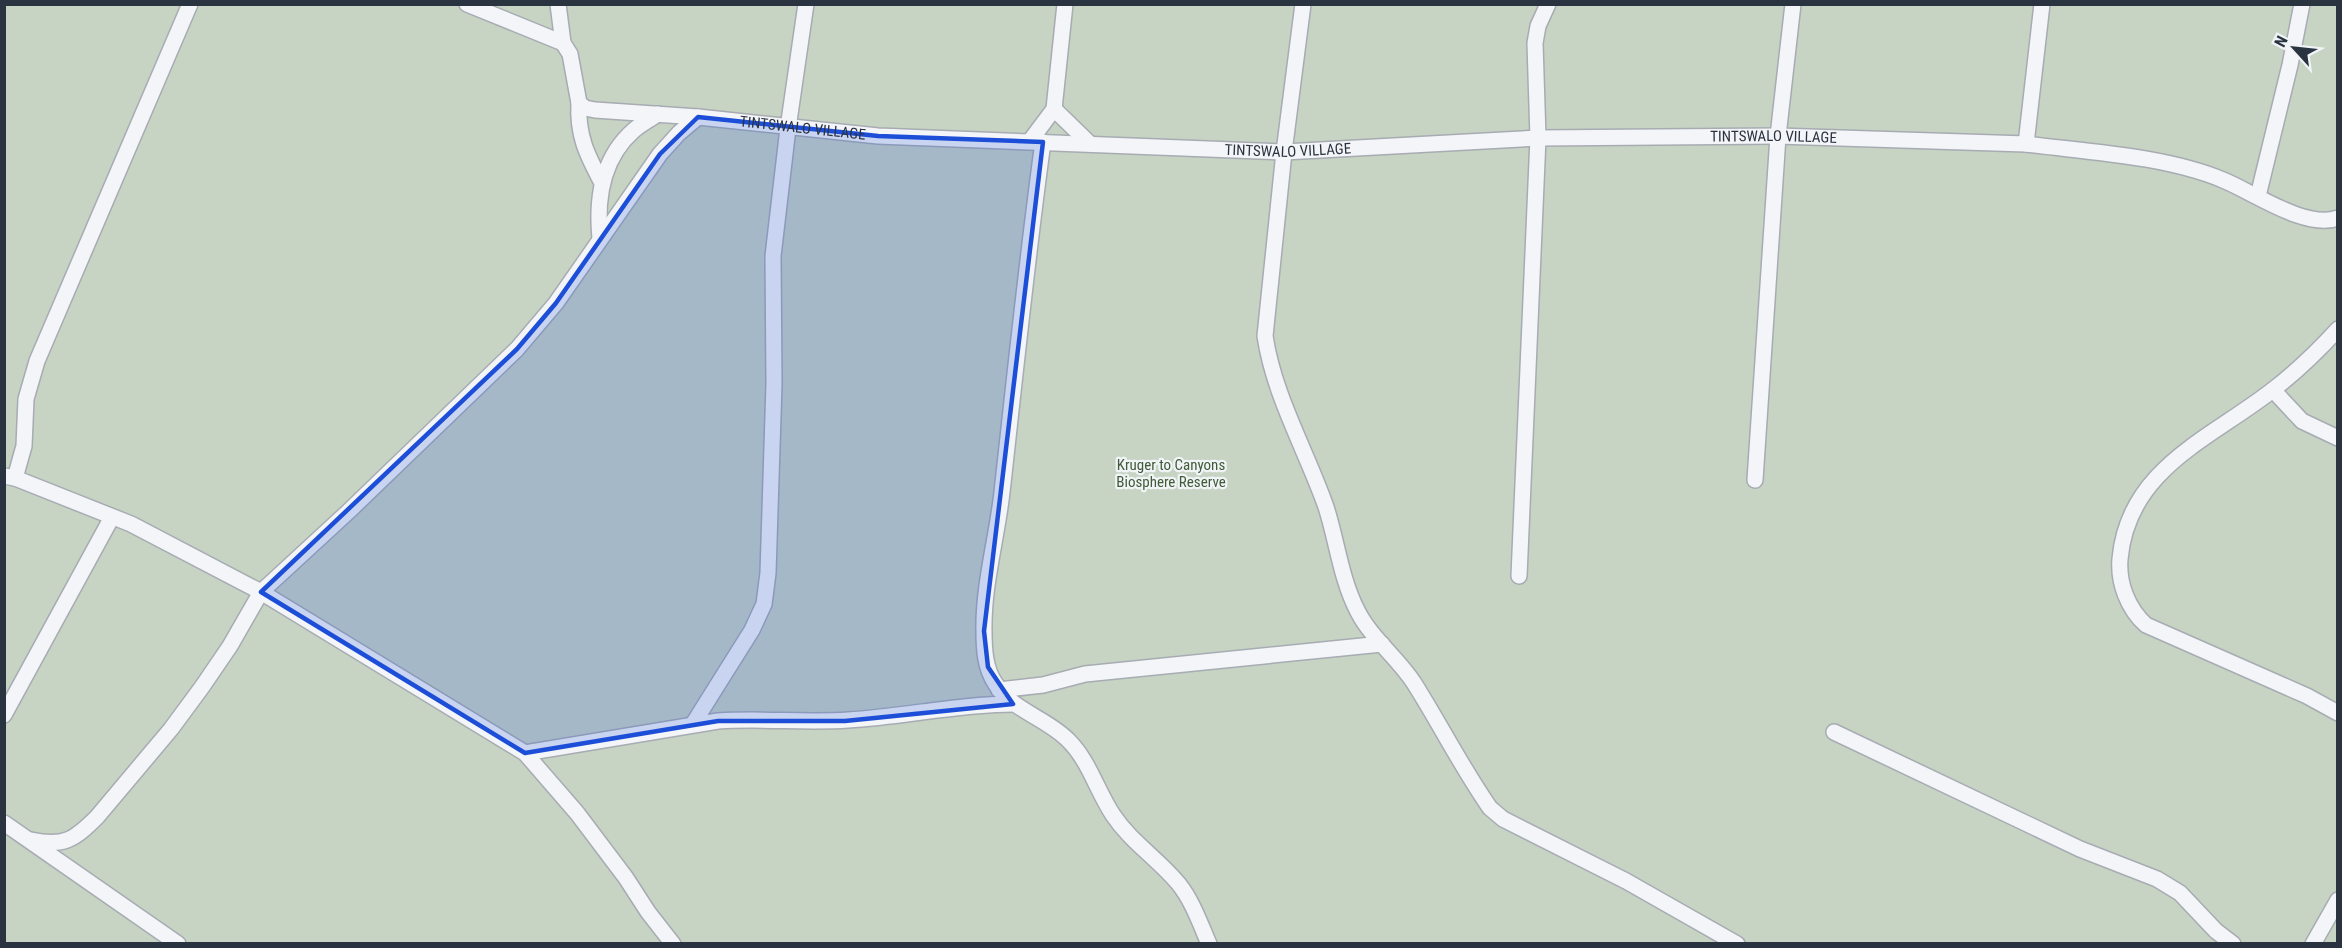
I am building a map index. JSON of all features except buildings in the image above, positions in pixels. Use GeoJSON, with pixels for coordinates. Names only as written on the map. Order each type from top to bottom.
{"type":"FeatureCollection","features":[{"type":"Feature","properties":{"kind":"street"},"geometry":{"type":"LineString","coordinates":[[190,4],[37,361],[26,399],[24,446],[10,477],[131,524],[261,592],[525,753],[577,813],[673,944]]}},
{"type":"Feature","properties":{"kind":"street"},"geometry":{"type":"LineString","coordinates":[[467,4],[562,43]]}},
{"type":"Feature","properties":{"kind":"street"},"geometry":{"type":"LineString","coordinates":[[558,4],[562,43],[570,54],[579,103],[578,122],[583,141],[602,183]]}},
{"type":"Feature","properties":{"kind":"street"},"geometry":{"type":"LineString","coordinates":[[693,724],[752,630],[765,598],[768,573],[774,384],[773,256],[806,4]]}},
{"type":"Feature","properties":{"kind":"street"},"geometry":{"type":"LineString","coordinates":[[1065,4],[1054,109],[1036,141],[1029,240],[1001,500],[985,612],[984,631],[988,667],[999,690],[1013,704],[1058,730],[1071,742],[1125,832],[1178,884],[1197,916],[1209,944]]}},
{"type":"Feature","properties":{"kind":"street"},"geometry":{"type":"LineString","coordinates":[[1303,4],[1284,152],[1265,336],[1269,362],[1326,508],[1349,590],[1358,613],[1413,681],[1490,808],[1503,819],[1626,881],[1737,944]]}},
{"type":"Feature","properties":{"kind":"street"},"geometry":{"type":"LineString","coordinates":[[1520,576],[1538,138],[1535,43],[1538,26],[1548,4]]}},
{"type":"Feature","properties":{"kind":"street"},"geometry":{"type":"LineString","coordinates":[[1755,480],[1779,136],[1793,4]]}},
{"type":"Feature","properties":{"kind":"street"},"geometry":{"type":"LineString","coordinates":[[2026,144],[2042,4]]}},
{"type":"Feature","properties":{"kind":"street"},"geometry":{"type":"LineString","coordinates":[[2259,196],[2302,4]]}},
{"type":"Feature","properties":{"kind":"street","name":"TINTSWALO VILLAGE"},"geometry":{"type":"LineString","coordinates":[[579,103],[585,108],[595,110],[698,117],[878,136],[1284,152],[1538,138],[1779,136],[2026,144],[2186,168],[2222,179],[2295,214],[2316,221],[2337,218]]}},
{"type":"Feature","properties":{"kind":"street"},"geometry":{"type":"LineString","coordinates":[[1054,109],[1090,144]]}},
{"type":"Feature","properties":{"kind":"street"},"geometry":{"type":"LineString","coordinates":[[600,238],[597,213],[602,183],[611,160],[634,129],[658,114]]}},
{"type":"Feature","properties":{"kind":"street"},"geometry":{"type":"LineString","coordinates":[[31,840],[50,844],[63,842],[85,829],[97,817],[171,729],[202,687],[230,646],[261,592],[349,511],[517,349],[556,303],[660,154],[698,117]]}},
{"type":"Feature","properties":{"kind":"street"},"geometry":{"type":"LineString","coordinates":[[2337,329],[2319,350],[2273,390],[2199,440],[2166,467],[2146,488],[2131,516],[2121,546],[2120,567],[2124,590],[2137,616],[2146,625],[2307,696],[2337,713]]}},
{"type":"Feature","properties":{"kind":"street"},"geometry":{"type":"LineString","coordinates":[[2273,390],[2302,421],[2337,438]]}},
{"type":"Feature","properties":{"kind":"street"},"geometry":{"type":"LineString","coordinates":[[4,715],[112,517]]}},
{"type":"Feature","properties":{"kind":"street"},"geometry":{"type":"LineString","coordinates":[[999,690],[1043,685],[1085,675],[1382,644]]}},
{"type":"Feature","properties":{"kind":"street"},"geometry":{"type":"LineString","coordinates":[[525,753],[693,724],[750,719],[845,721],[917,714],[958,707],[1013,704]]}},
{"type":"Feature","properties":{"kind":"street"},"geometry":{"type":"LineString","coordinates":[[1834,732],[2080,849],[2157,879],[2180,893],[2216,931],[2233,944]]}},
{"type":"Feature","properties":{"kind":"street"},"geometry":{"type":"LineString","coordinates":[[4,823],[178,944]]}},
{"type":"Feature","properties":{"kind":"street"},"geometry":{"type":"LineString","coordinates":[[2313,944],[2337,900]]}},
{"type":"Feature","properties":{"kind":"highlighted area"},"geometry":{"type":"Polygon","coordinates":[[[698,117],[878,136],[1043,142],[984,631],[988,667],[1013,704],[845,721],[718,721],[525,753],[261,592],[517,349],[556,303],[660,154],[698,117]]]}},
{"type":"Feature","properties":{"kind":"green space","name":"Kruger to Canyons Biosphere Reserve"},"geometry":{"type":"Polygon","coordinates":[[[5,5],[2337,5],[2337,943],[5,943],[5,5]]]}}]}
